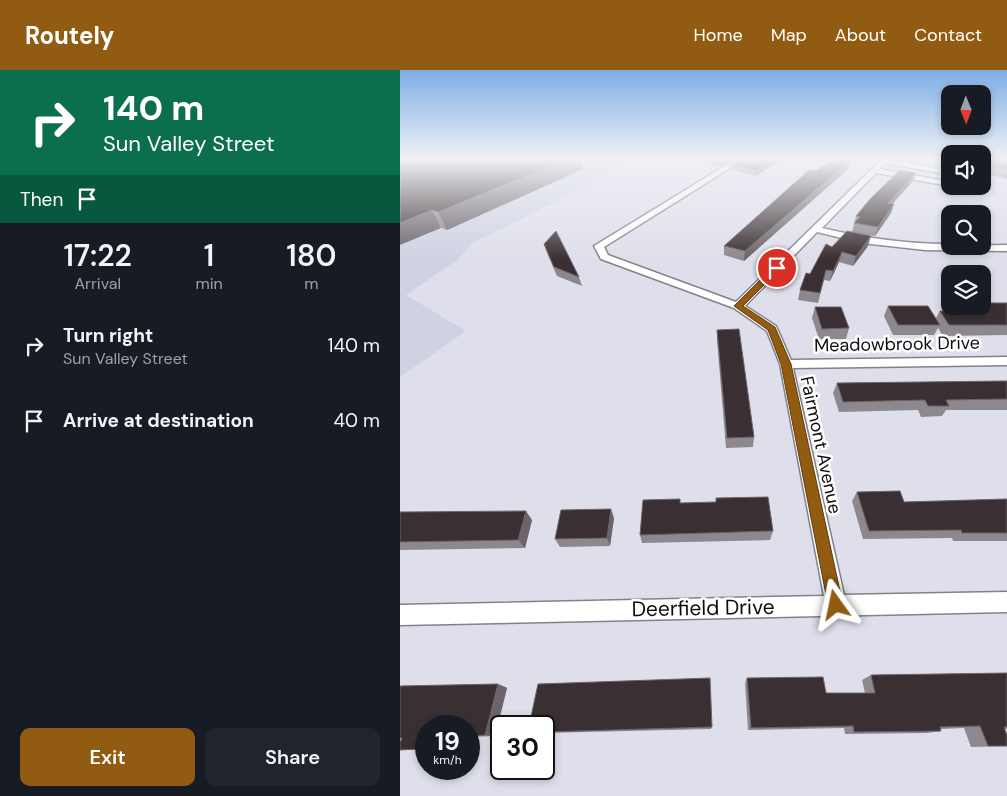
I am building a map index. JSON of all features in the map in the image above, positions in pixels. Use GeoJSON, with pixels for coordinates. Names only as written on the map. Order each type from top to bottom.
{"type":"FeatureCollection","features":[{"type":"Feature","properties":{"kind":"street","name":"Fairmont Avenue"},"geometry":{"type":"LineString","coordinates":[[688,192],[599,246],[604,257],[738,306],[772,329],[786,364],[836,605]]}},
{"type":"Feature","properties":{"kind":"street"},"geometry":{"type":"LineString","coordinates":[[738,306],[852,192]]}},
{"type":"Feature","properties":{"kind":"street"},"geometry":{"type":"LineString","coordinates":[[815,229],[862,240],[925,246],[1007,248]]}},
{"type":"Feature","properties":{"kind":"street","name":"Meadowbrook Drive"},"geometry":{"type":"LineString","coordinates":[[786,364],[1007,361]]}},
{"type":"Feature","properties":{"kind":"street","name":"Deerfield Drive"},"geometry":{"type":"LineString","coordinates":[[400,616],[1007,602]]}},
{"type":"Feature","properties":{"kind":"shaded area"},"geometry":{"type":"Polygon","coordinates":[[[400,192],[575,192],[474,242],[457,260],[406,295],[466,331],[400,377],[400,192]]]}},
{"type":"Feature","properties":{"kind":"building"},"geometry":{"type":"Polygon","coordinates":[[[400,192],[487,192],[438,212],[432,210],[400,223],[400,192]]]}},
{"type":"Feature","properties":{"kind":"building"},"geometry":{"type":"Polygon","coordinates":[[[785,192],[814,192],[745,251],[724,246],[785,192]]]}},
{"type":"Feature","properties":{"kind":"building"},"geometry":{"type":"Polygon","coordinates":[[[877,192],[898,192],[888,203],[894,204],[878,227],[854,223],[860,217],[856,216],[877,192]]]}},
{"type":"Feature","properties":{"kind":"building"},"geometry":{"type":"Polygon","coordinates":[[[556,231],[579,277],[554,267],[544,244],[556,231]]]}},
{"type":"Feature","properties":{"kind":"building"},"geometry":{"type":"Polygon","coordinates":[[[847,231],[871,236],[856,256],[842,252],[833,271],[826,270],[820,293],[800,290],[806,273],[810,274],[826,244],[832,247],[847,231]]]}},
{"type":"Feature","properties":{"kind":"building"},"geometry":{"type":"Polygon","coordinates":[[[991,303],[1007,303],[1007,325],[949,325],[943,315],[991,315],[991,303]]]}},
{"type":"Feature","properties":{"kind":"building"},"geometry":{"type":"Polygon","coordinates":[[[888,306],[928,306],[940,325],[898,325],[888,306]]]}},
{"type":"Feature","properties":{"kind":"building"},"geometry":{"type":"Polygon","coordinates":[[[815,307],[841,307],[849,328],[822,329],[815,307]]]}},
{"type":"Feature","properties":{"kind":"building"},"geometry":{"type":"Polygon","coordinates":[[[739,329],[754,437],[727,438],[717,330],[739,329]]]}},
{"type":"Feature","properties":{"kind":"building"},"geometry":{"type":"Polygon","coordinates":[[[1007,381],[1007,399],[946,400],[949,406],[928,406],[925,400],[843,402],[837,383],[1007,381]]]}},
{"type":"Feature","properties":{"kind":"building"},"geometry":{"type":"Polygon","coordinates":[[[900,491],[904,502],[1007,499],[1007,533],[962,533],[961,530],[869,531],[857,492],[900,491]]]}},
{"type":"Feature","properties":{"kind":"building"},"geometry":{"type":"Polygon","coordinates":[[[768,497],[773,531],[640,535],[643,500],[680,499],[680,503],[716,502],[716,498],[768,497]]]}},
{"type":"Feature","properties":{"kind":"building"},"geometry":{"type":"Polygon","coordinates":[[[611,509],[607,538],[555,539],[561,510],[611,509]]]}},
{"type":"Feature","properties":{"kind":"building"},"geometry":{"type":"Polygon","coordinates":[[[526,511],[518,540],[400,542],[400,512],[526,511]]]}},
{"type":"Feature","properties":{"kind":"building"},"geometry":{"type":"Polygon","coordinates":[[[1007,673],[1007,727],[1004,727],[1007,735],[1007,746],[988,746],[980,726],[940,727],[941,731],[854,732],[853,726],[751,728],[747,678],[823,677],[826,693],[875,693],[871,675],[1007,673]]]}},
{"type":"Feature","properties":{"kind":"building"},"geometry":{"type":"Polygon","coordinates":[[[710,678],[712,727],[555,732],[555,715],[531,715],[538,684],[710,678]]]}},
{"type":"Feature","properties":{"kind":"building"},"geometry":{"type":"Polygon","coordinates":[[[498,684],[485,735],[480,735],[480,715],[415,715],[415,749],[400,750],[402,738],[400,738],[400,686],[498,684]]]}},
{"type":"Feature","properties":{"kind":"route"},"geometry":{"type":"LineString","coordinates":[[777,268],[738,306],[772,329],[786,364],[836,605]]}}]}
